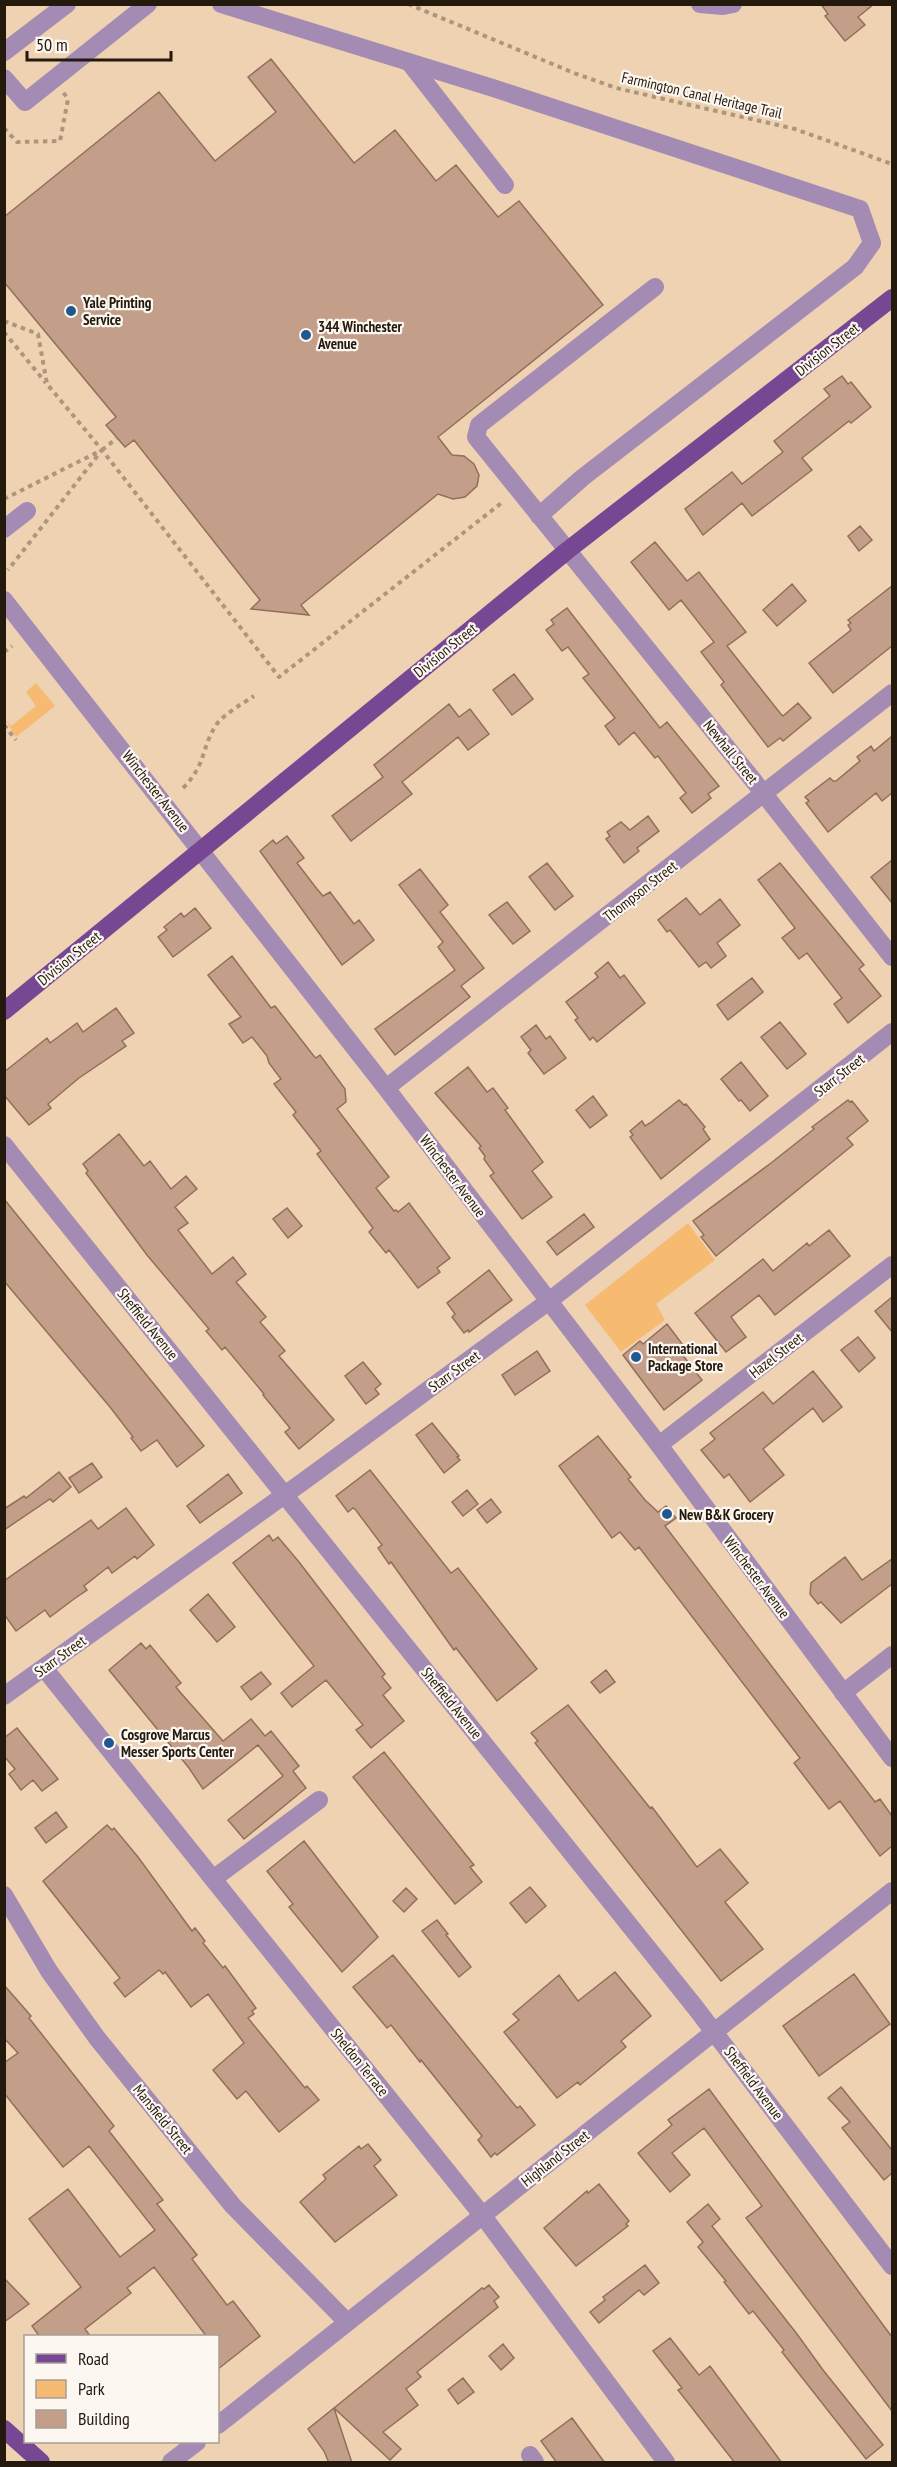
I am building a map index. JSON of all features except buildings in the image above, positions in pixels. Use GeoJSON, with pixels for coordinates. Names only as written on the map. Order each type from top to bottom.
{"type":"FeatureCollection","features":[{"type":"Feature","properties":{"kind":"main road","name":"Division Street"},"geometry":{"type":"LineString","coordinates":[[4,1011],[568,550],[892,298]]}},
{"type":"Feature","properties":{"kind":"main road"},"geometry":{"type":"LineString","coordinates":[[4,2429],[41,2463]]}},
{"type":"Feature","properties":{"kind":"street"},"geometry":{"type":"LineString","coordinates":[[4,52],[67,4]]}},
{"type":"Feature","properties":{"kind":"street"},"geometry":{"type":"LineString","coordinates":[[4,78],[25,102],[148,4]]}},
{"type":"Feature","properties":{"kind":"street"},"geometry":{"type":"LineString","coordinates":[[221,4],[409,62],[860,209],[872,243],[855,267],[582,478],[539,516]]}},
{"type":"Feature","properties":{"kind":"street"},"geometry":{"type":"LineString","coordinates":[[700,4],[723,6],[733,4]]}},
{"type":"Feature","properties":{"kind":"street"},"geometry":{"type":"LineString","coordinates":[[409,62],[505,185]]}},
{"type":"Feature","properties":{"kind":"street","name":"Newhall Street"},"geometry":{"type":"LineString","coordinates":[[655,287],[479,425],[476,437],[764,794],[892,957]]}},
{"type":"Feature","properties":{"kind":"street"},"geometry":{"type":"LineString","coordinates":[[4,529],[27,511]]}},
{"type":"Feature","properties":{"kind":"street","name":"Winchester Avenue"},"geometry":{"type":"LineString","coordinates":[[4,600],[386,1088],[659,1445],[892,1758]]}},
{"type":"Feature","properties":{"kind":"street","name":"Thompson Street"},"geometry":{"type":"LineString","coordinates":[[386,1088],[892,693]]}},
{"type":"Feature","properties":{"kind":"street","name":"Starr Street"},"geometry":{"type":"LineString","coordinates":[[4,1696],[285,1495],[549,1301],[892,1032]]}},
{"type":"Feature","properties":{"kind":"street","name":"Sheffield Avenue"},"geometry":{"type":"LineString","coordinates":[[4,1144],[715,2031],[892,2266]]}},
{"type":"Feature","properties":{"kind":"street","name":"Hazel Street"},"geometry":{"type":"LineString","coordinates":[[659,1445],[892,1265]]}},
{"type":"Feature","properties":{"kind":"street"},"geometry":{"type":"LineString","coordinates":[[843,1693],[892,1655]]}},
{"type":"Feature","properties":{"kind":"street","name":"Sheldon Terrace"},"geometry":{"type":"LineString","coordinates":[[44,1668],[483,2216],[658,2460]]}},
{"type":"Feature","properties":{"kind":"street"},"geometry":{"type":"LineString","coordinates":[[213,1879],[319,1800]]}},
{"type":"Feature","properties":{"kind":"street","name":"Highland Street"},"geometry":{"type":"LineString","coordinates":[[219,2424],[892,1891]]}},
{"type":"Feature","properties":{"kind":"street","name":"Mansfield Street"},"geometry":{"type":"LineString","coordinates":[[4,1896],[49,1971],[97,2038],[233,2206],[347,2322]]}},
{"type":"Feature","properties":{"kind":"street"},"geometry":{"type":"LineString","coordinates":[[171,2463],[196,2443]]}},
{"type":"Feature","properties":{"kind":"path","name":"Farmington Canal Heritage Trail"},"geometry":{"type":"LineString","coordinates":[[408,4],[574,73],[616,88],[795,129],[892,164]]}},
{"type":"Feature","properties":{"kind":"path"},"geometry":{"type":"LineString","coordinates":[[4,128],[17,142],[60,141],[68,99],[53,80]]}},
{"type":"Feature","properties":{"kind":"path"},"geometry":{"type":"LineString","coordinates":[[4,321],[38,334],[47,384]]}},
{"type":"Feature","properties":{"kind":"path"},"geometry":{"type":"LineString","coordinates":[[4,332],[102,450],[279,677],[505,500]]}},
{"type":"Feature","properties":{"kind":"path"},"geometry":{"type":"LineString","coordinates":[[4,499],[102,450],[117,438]]}},
{"type":"Feature","properties":{"kind":"path"},"geometry":{"type":"LineString","coordinates":[[8,570],[102,450]]}},
{"type":"Feature","properties":{"kind":"path"},"geometry":{"type":"LineString","coordinates":[[4,652],[12,646]]}},
{"type":"Feature","properties":{"kind":"path"},"geometry":{"type":"LineString","coordinates":[[183,788],[200,768],[207,744],[218,723],[254,696]]}},
{"type":"Feature","properties":{"kind":"path"},"geometry":{"type":"LineString","coordinates":[[4,725],[16,740]]}},
{"type":"Feature","properties":{"kind":"green space"},"geometry":{"type":"Polygon","coordinates":[[[36,683],[55,706],[16,737],[5,719],[11,726],[36,706],[26,692],[36,683]]]}},
{"type":"Feature","properties":{"kind":"green space"},"geometry":{"type":"Polygon","coordinates":[[[688,1223],[715,1260],[656,1304],[665,1320],[621,1352],[585,1305],[688,1223]]]}},
{"type":"Feature","properties":{"kind":"place","name":"Yale Printing Service"},"geometry":{"type":"Point","coordinates":[71,311]}},
{"type":"Feature","properties":{"kind":"place","name":"344 Winchester Avenue"},"geometry":{"type":"Point","coordinates":[306,335]}},
{"type":"Feature","properties":{"kind":"place","name":"International Package Store"},"geometry":{"type":"Point","coordinates":[636,1357]}},
{"type":"Feature","properties":{"kind":"place","name":"New B&K Grocery"},"geometry":{"type":"Point","coordinates":[667,1514]}},
{"type":"Feature","properties":{"kind":"place","name":"Cosgrove Marcus Messer Sports Center"},"geometry":{"type":"Point","coordinates":[109,1743]}}]}
